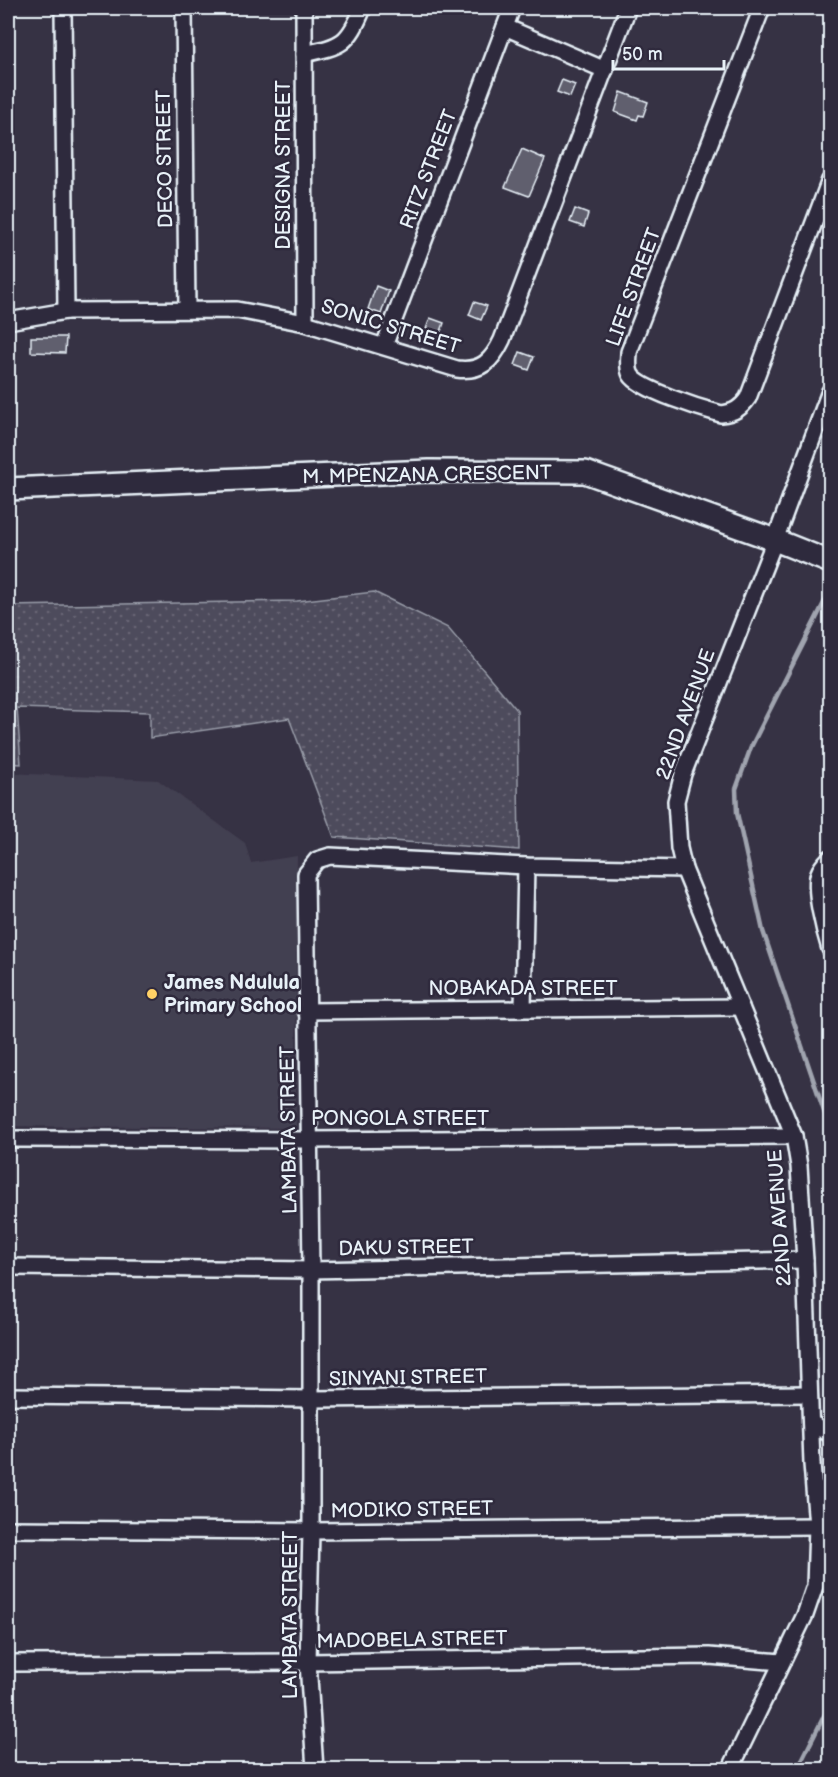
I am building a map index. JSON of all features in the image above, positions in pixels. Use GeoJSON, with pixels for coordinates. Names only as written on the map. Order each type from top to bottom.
{"type":"FeatureCollection","features":[{"type":"Feature","properties":{"kind":"main road","name":"M. MPENZANA CRESCENT"},"geometry":{"type":"LineString","coordinates":[[8,489],[429,471],[585,472],[831,562]]}},
{"type":"Feature","properties":{"kind":"street"},"geometry":{"type":"LineString","coordinates":[[63,8],[66,311]]}},
{"type":"Feature","properties":{"kind":"street","name":"DECO STREET"},"geometry":{"type":"LineString","coordinates":[[184,8],[187,310]]}},
{"type":"Feature","properties":{"kind":"street","name":"DESIGNA STREET"},"geometry":{"type":"LineString","coordinates":[[304,8],[306,323]]}},
{"type":"Feature","properties":{"kind":"street"},"geometry":{"type":"LineString","coordinates":[[304,54],[334,47],[345,40],[355,27],[363,8]]}},
{"type":"Feature","properties":{"kind":"street","name":"RITZ STREET"},"geometry":{"type":"LineString","coordinates":[[384,346],[512,8]]}},
{"type":"Feature","properties":{"kind":"street","name":"SONIC STREET"},"geometry":{"type":"LineString","coordinates":[[8,321],[66,311],[237,310],[306,323],[457,369],[482,367],[493,357],[502,340],[628,8]]}},
{"type":"Feature","properties":{"kind":"street","name":"LIFE STREET"},"geometry":{"type":"LineString","coordinates":[[762,8],[629,352],[628,366],[637,382],[721,414],[730,413],[742,406],[748,398],[831,180]]}},
{"type":"Feature","properties":{"kind":"street"},"geometry":{"type":"LineString","coordinates":[[505,27],[605,70]]}},
{"type":"Feature","properties":{"kind":"street","name":"22ND AVENUE"},"geometry":{"type":"LineString","coordinates":[[730,1770],[805,1615],[815,1586],[817,1526],[805,1260],[799,1166],[794,1136],[684,869],[679,848],[676,801],[683,774],[831,391]]}},
{"type":"Feature","properties":{"kind":"street","name":"LAMBATA STREET"},"geometry":{"type":"LineString","coordinates":[[315,1770],[308,1662],[311,1531],[311,1270],[305,879],[309,869],[317,860],[330,856],[526,866],[684,869]]}},
{"type":"Feature","properties":{"kind":"street"},"geometry":{"type":"LineString","coordinates":[[831,858],[819,871],[818,878],[822,916],[831,949]]}},
{"type":"Feature","properties":{"kind":"street"},"geometry":{"type":"LineString","coordinates":[[524,1008],[526,866]]}},
{"type":"Feature","properties":{"kind":"street","name":"NOBAKADA STREET"},"geometry":{"type":"LineString","coordinates":[[306,1011],[741,1007]]}},
{"type":"Feature","properties":{"kind":"street","name":"PONGOLA STREET"},"geometry":{"type":"LineString","coordinates":[[8,1139],[310,1140],[794,1136]]}},
{"type":"Feature","properties":{"kind":"street","name":"DAKU STREET"},"geometry":{"type":"LineString","coordinates":[[8,1267],[311,1270],[805,1260]]}},
{"type":"Feature","properties":{"kind":"street","name":"SINYANI STREET"},"geometry":{"type":"LineString","coordinates":[[8,1396],[310,1399],[810,1394]]}},
{"type":"Feature","properties":{"kind":"street"},"geometry":{"type":"LineString","coordinates":[[811,1423],[831,1434]]}},
{"type":"Feature","properties":{"kind":"street"},"geometry":{"type":"LineString","coordinates":[[815,1499],[831,1484]]}},
{"type":"Feature","properties":{"kind":"street","name":"MODIKO STREET"},"geometry":{"type":"LineString","coordinates":[[8,1529],[311,1531],[817,1526]]}},
{"type":"Feature","properties":{"kind":"street","name":"MADOBELA STREET"},"geometry":{"type":"LineString","coordinates":[[8,1663],[308,1662],[699,1656],[781,1662]]}},
{"type":"Feature","properties":{"kind":"shaded area"},"geometry":{"type":"Polygon","coordinates":[[[374,592],[448,628],[517,710],[519,850],[334,837],[289,718],[150,738],[150,712],[17,708],[21,764],[8,763],[8,606],[297,601],[374,592]]]}},
{"type":"Feature","properties":{"kind":"shaded area","name":"James Ndulula Primary School"},"geometry":{"type":"Polygon","coordinates":[[[8,773],[158,780],[245,843],[251,863],[297,856],[296,1128],[10,1126],[8,1124],[8,773]]]}},
{"type":"Feature","properties":{"kind":"building"},"geometry":{"type":"Polygon","coordinates":[[[562,80],[575,85],[570,97],[557,92],[562,80]]]}},
{"type":"Feature","properties":{"kind":"building"},"geometry":{"type":"Polygon","coordinates":[[[621,92],[648,102],[643,116],[639,115],[637,120],[615,112],[621,92]]]}},
{"type":"Feature","properties":{"kind":"building"},"geometry":{"type":"Polygon","coordinates":[[[522,149],[545,159],[529,196],[505,187],[522,149]]]}},
{"type":"Feature","properties":{"kind":"building"},"geometry":{"type":"Polygon","coordinates":[[[575,209],[588,214],[584,227],[570,222],[575,209]]]}},
{"type":"Feature","properties":{"kind":"building"},"geometry":{"type":"Polygon","coordinates":[[[376,286],[389,291],[381,314],[368,309],[376,286]]]}},
{"type":"Feature","properties":{"kind":"building"},"geometry":{"type":"Polygon","coordinates":[[[474,302],[487,306],[481,320],[469,315],[474,302]]]}},
{"type":"Feature","properties":{"kind":"building"},"geometry":{"type":"Polygon","coordinates":[[[430,318],[444,323],[439,337],[425,332],[430,318]]]}},
{"type":"Feature","properties":{"kind":"building"},"geometry":{"type":"Polygon","coordinates":[[[31,337],[66,337],[65,353],[31,352],[31,337]]]}},
{"type":"Feature","properties":{"kind":"building"},"geometry":{"type":"Polygon","coordinates":[[[520,352],[534,357],[529,370],[515,365],[520,352]]]}},
{"type":"Feature","properties":{"kind":"waterway"},"geometry":{"type":"LineString","coordinates":[[830,591],[751,747],[736,789],[737,813],[763,931],[830,1129]]}},
{"type":"Feature","properties":{"kind":"waterway"},"geometry":{"type":"LineString","coordinates":[[797,1770],[830,1704]]}},
{"type":"Feature","properties":{"kind":"place","name":"James Ndulula Primary School"},"geometry":{"type":"Point","coordinates":[152,994]}}]}
